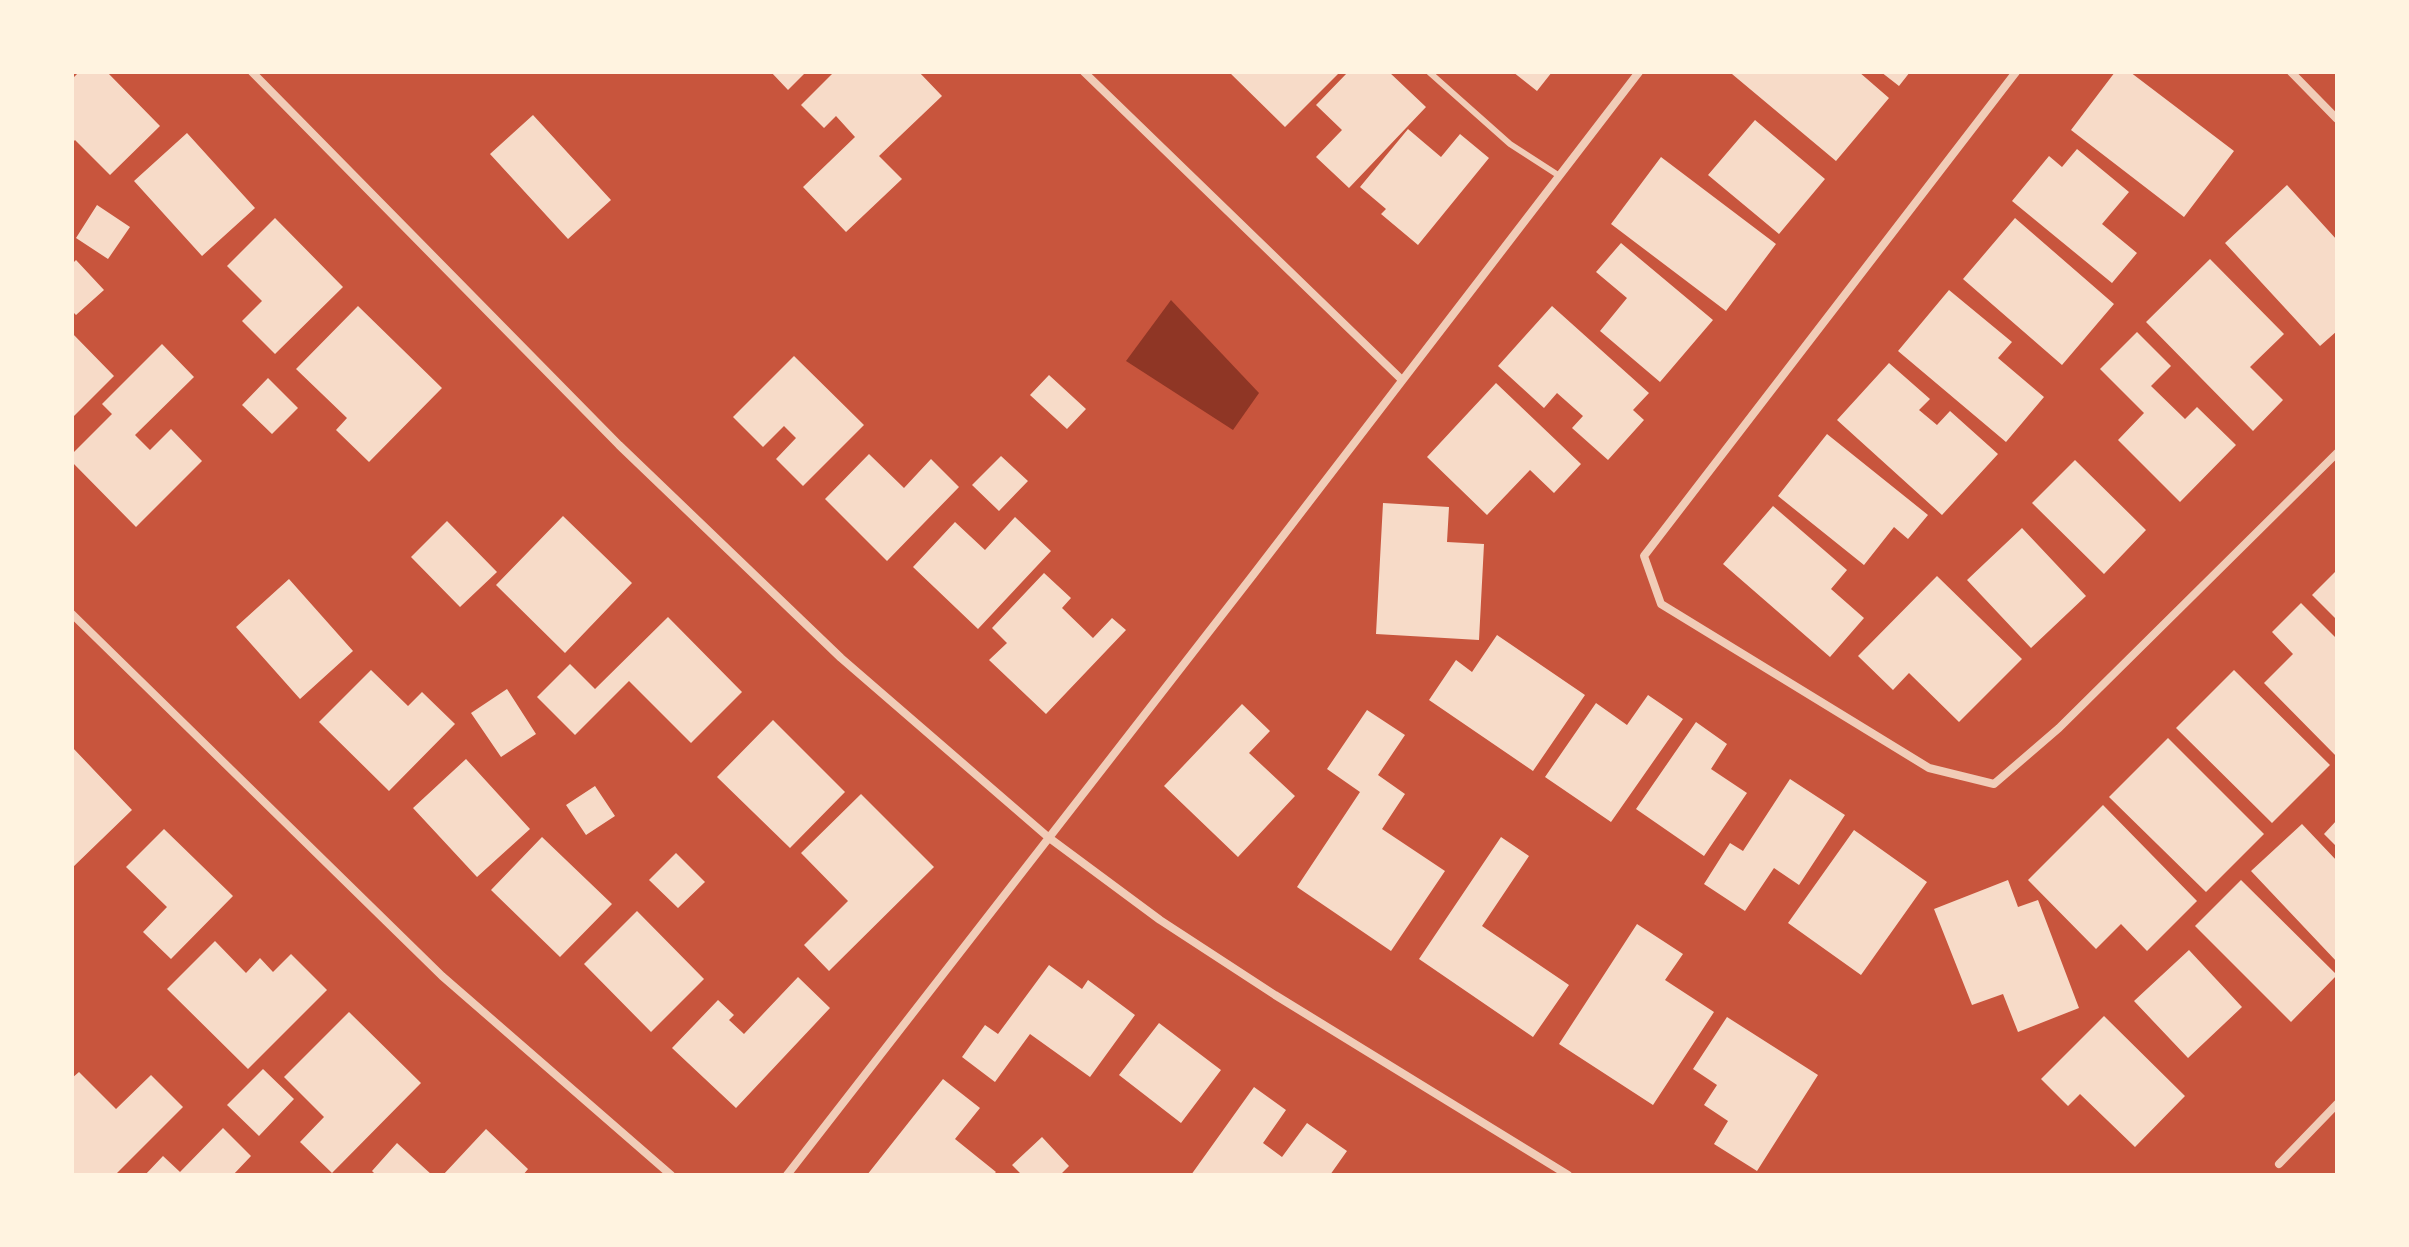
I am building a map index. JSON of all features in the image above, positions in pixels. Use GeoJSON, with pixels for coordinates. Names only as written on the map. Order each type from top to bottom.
{"type":"FeatureCollection","features":[{"type":"Feature","properties":{"kind":"street"},"geometry":{"type":"LineString","coordinates":[[252,72],[630,456],[841,658],[1048,837],[1160,920],[1568,1175]]}},
{"type":"Feature","properties":{"kind":"street"},"geometry":{"type":"LineString","coordinates":[[1084,72],[1401,379]]}},
{"type":"Feature","properties":{"kind":"street"},"geometry":{"type":"LineString","coordinates":[[787,1175],[1639,72]]}},
{"type":"Feature","properties":{"kind":"street"},"geometry":{"type":"LineString","coordinates":[[2016,72],[1644,556],[1661,604],[1929,768],[1994,784],[2059,728],[2337,453]]}},
{"type":"Feature","properties":{"kind":"street"},"geometry":{"type":"LineString","coordinates":[[2291,72],[2337,119]]}},
{"type":"Feature","properties":{"kind":"street"},"geometry":{"type":"LineString","coordinates":[[72,614],[442,976],[671,1175]]}},
{"type":"Feature","properties":{"kind":"street"},"geometry":{"type":"LineString","coordinates":[[2279,1164],[2337,1104]]}},
{"type":"Feature","properties":{"kind":"lane"},"geometry":{"type":"LineString","coordinates":[[1429,72],[1510,144],[1558,175]]}},
{"type":"Feature","properties":{"kind":"shaded area"},"geometry":{"type":"Polygon","coordinates":[[[1171,300],[1259,393],[1233,430],[1126,361],[1171,300]]]}},
{"type":"Feature","properties":{"kind":"building"},"geometry":{"type":"Polygon","coordinates":[[[79,72],[107,72],[160,126],[110,175],[75,140],[72,143],[72,79],[79,72]]]}},
{"type":"Feature","properties":{"kind":"building"},"geometry":{"type":"Polygon","coordinates":[[[771,72],[806,72],[788,90],[771,72]]]}},
{"type":"Feature","properties":{"kind":"building"},"geometry":{"type":"Polygon","coordinates":[[[834,72],[919,72],[942,96],[879,156],[902,179],[846,232],[803,187],[855,137],[836,116],[824,128],[801,105],[834,72]]]}},
{"type":"Feature","properties":{"kind":"building"},"geometry":{"type":"Polygon","coordinates":[[[1229,72],[1336,72],[1338,74],[1285,127],[1229,72]]]}},
{"type":"Feature","properties":{"kind":"building"},"geometry":{"type":"Polygon","coordinates":[[[1348,72],[1389,72],[1426,107],[1349,188],[1316,157],[1342,130],[1316,105],[1348,72]]]}},
{"type":"Feature","properties":{"kind":"building"},"geometry":{"type":"Polygon","coordinates":[[[1513,72],[1552,72],[1537,91],[1513,72]]]}},
{"type":"Feature","properties":{"kind":"building"},"geometry":{"type":"Polygon","coordinates":[[[1859,72],[1889,98],[1836,161],[1732,74],[1859,72]]]}},
{"type":"Feature","properties":{"kind":"building"},"geometry":{"type":"Polygon","coordinates":[[[1881,72],[1910,72],[1899,86],[1881,72]]]}},
{"type":"Feature","properties":{"kind":"building"},"geometry":{"type":"Polygon","coordinates":[[[2115,72],[2130,72],[2234,151],[2184,217],[2071,130],[2115,72]]]}},
{"type":"Feature","properties":{"kind":"building"},"geometry":{"type":"Polygon","coordinates":[[[533,115],[611,200],[568,239],[490,154],[533,115]]]}},
{"type":"Feature","properties":{"kind":"building"},"geometry":{"type":"Polygon","coordinates":[[[1755,120],[1825,179],[1779,234],[1708,175],[1755,120]]]}},
{"type":"Feature","properties":{"kind":"building"},"geometry":{"type":"Polygon","coordinates":[[[1408,129],[1441,157],[1460,134],[1489,158],[1418,245],[1381,214],[1386,209],[1360,187],[1408,129]]]}},
{"type":"Feature","properties":{"kind":"building"},"geometry":{"type":"Polygon","coordinates":[[[187,133],[255,208],[202,256],[134,181],[187,133]]]}},
{"type":"Feature","properties":{"kind":"building"},"geometry":{"type":"Polygon","coordinates":[[[2077,149],[2129,192],[2102,224],[2137,253],[2112,283],[2012,201],[2049,156],[2062,167],[2077,149]]]}},
{"type":"Feature","properties":{"kind":"building"},"geometry":{"type":"Polygon","coordinates":[[[1661,157],[1776,244],[1726,311],[1611,224],[1661,157]]]}},
{"type":"Feature","properties":{"kind":"building"},"geometry":{"type":"Polygon","coordinates":[[[2287,185],[2337,240],[2337,331],[2320,346],[2225,243],[2287,185]]]}},
{"type":"Feature","properties":{"kind":"building"},"geometry":{"type":"Polygon","coordinates":[[[97,205],[130,227],[108,259],[76,238],[97,205]]]}},
{"type":"Feature","properties":{"kind":"building"},"geometry":{"type":"Polygon","coordinates":[[[275,218],[343,287],[275,354],[242,321],[262,301],[227,266],[275,218]]]}},
{"type":"Feature","properties":{"kind":"building"},"geometry":{"type":"Polygon","coordinates":[[[2015,218],[2114,304],[2062,365],[1963,279],[2015,218]]]}},
{"type":"Feature","properties":{"kind":"building"},"geometry":{"type":"Polygon","coordinates":[[[1621,243],[1713,320],[1660,382],[1600,331],[1627,298],[1596,272],[1621,243]]]}},
{"type":"Feature","properties":{"kind":"building"},"geometry":{"type":"Polygon","coordinates":[[[2210,259],[2284,334],[2250,367],[2283,400],[2253,431],[2146,322],[2210,259]]]}},
{"type":"Feature","properties":{"kind":"building"},"geometry":{"type":"Polygon","coordinates":[[[76,260],[104,290],[76,315],[72,311],[72,264],[76,260]]]}},
{"type":"Feature","properties":{"kind":"building"},"geometry":{"type":"Polygon","coordinates":[[[1949,290],[2012,342],[1998,358],[2044,397],[2006,442],[1898,351],[1949,290]]]}},
{"type":"Feature","properties":{"kind":"building"},"geometry":{"type":"Polygon","coordinates":[[[358,306],[442,388],[369,462],[336,430],[347,418],[296,369],[358,306]]]}},
{"type":"Feature","properties":{"kind":"building"},"geometry":{"type":"Polygon","coordinates":[[[1552,306],[1649,393],[1633,410],[1644,420],[1608,460],[1572,428],[1583,416],[1557,393],[1544,408],[1498,366],[1552,306]]]}},
{"type":"Feature","properties":{"kind":"building"},"geometry":{"type":"Polygon","coordinates":[[[2137,332],[2171,366],[2151,386],[2185,419],[2197,407],[2236,445],[2180,502],[2118,440],[2144,413],[2100,369],[2137,332]]]}},
{"type":"Feature","properties":{"kind":"building"},"geometry":{"type":"Polygon","coordinates":[[[72,333],[114,376],[72,418],[72,333]]]}},
{"type":"Feature","properties":{"kind":"building"},"geometry":{"type":"Polygon","coordinates":[[[162,344],[194,377],[135,435],[150,450],[171,429],[202,461],[136,527],[72,462],[72,454],[112,414],[102,404],[162,344]]]}},
{"type":"Feature","properties":{"kind":"building"},"geometry":{"type":"Polygon","coordinates":[[[794,356],[864,425],[803,486],[776,459],[796,438],[784,426],[763,447],[733,417],[794,356]]]}},
{"type":"Feature","properties":{"kind":"building"},"geometry":{"type":"Polygon","coordinates":[[[1889,363],[1930,399],[1919,410],[1937,425],[1950,411],[1998,454],[1942,515],[1837,420],[1889,363]]]}},
{"type":"Feature","properties":{"kind":"building"},"geometry":{"type":"Polygon","coordinates":[[[1049,375],[1086,409],[1067,429],[1030,395],[1049,375]]]}},
{"type":"Feature","properties":{"kind":"building"},"geometry":{"type":"Polygon","coordinates":[[[268,378],[298,408],[272,434],[242,405],[268,378]]]}},
{"type":"Feature","properties":{"kind":"building"},"geometry":{"type":"Polygon","coordinates":[[[1496,383],[1581,464],[1554,493],[1530,470],[1487,515],[1427,457],[1496,383]]]}},
{"type":"Feature","properties":{"kind":"building"},"geometry":{"type":"Polygon","coordinates":[[[1827,434],[1928,515],[1908,539],[1894,527],[1864,565],[1778,496],[1827,434]]]}},
{"type":"Feature","properties":{"kind":"building"},"geometry":{"type":"Polygon","coordinates":[[[869,454],[904,488],[931,459],[959,487],[887,561],[825,499],[869,454]]]}},
{"type":"Feature","properties":{"kind":"building"},"geometry":{"type":"Polygon","coordinates":[[[1001,456],[1028,481],[999,511],[972,485],[1001,456]]]}},
{"type":"Feature","properties":{"kind":"building"},"geometry":{"type":"Polygon","coordinates":[[[2075,460],[2146,530],[2104,574],[2032,503],[2075,460]]]}},
{"type":"Feature","properties":{"kind":"building"},"geometry":{"type":"Polygon","coordinates":[[[1383,503],[1449,507],[1447,542],[1484,544],[1479,640],[1376,634],[1383,503]]]}},
{"type":"Feature","properties":{"kind":"building"},"geometry":{"type":"Polygon","coordinates":[[[1773,506],[1847,570],[1831,589],[1864,618],[1830,657],[1723,564],[1773,506]]]}},
{"type":"Feature","properties":{"kind":"building"},"geometry":{"type":"Polygon","coordinates":[[[563,516],[632,583],[565,653],[496,585],[563,516]]]}},
{"type":"Feature","properties":{"kind":"building"},"geometry":{"type":"Polygon","coordinates":[[[1015,517],[1051,551],[978,629],[913,567],[955,522],[985,550],[1015,517]]]}},
{"type":"Feature","properties":{"kind":"building"},"geometry":{"type":"Polygon","coordinates":[[[447,521],[497,572],[460,607],[411,557],[447,521]]]}},
{"type":"Feature","properties":{"kind":"building"},"geometry":{"type":"Polygon","coordinates":[[[2022,528],[2086,596],[2031,648],[1967,580],[2022,528]]]}},
{"type":"Feature","properties":{"kind":"building"},"geometry":{"type":"Polygon","coordinates":[[[2337,570],[2337,620],[2312,595],[2337,570]]]}},
{"type":"Feature","properties":{"kind":"building"},"geometry":{"type":"Polygon","coordinates":[[[1044,573],[1071,598],[1062,608],[1093,638],[1112,618],[1126,630],[1046,714],[989,660],[1007,643],[992,628],[1044,573]]]}},
{"type":"Feature","properties":{"kind":"building"},"geometry":{"type":"Polygon","coordinates":[[[1937,576],[2022,659],[1959,722],[1909,673],[1893,690],[1858,656],[1937,576]]]}},
{"type":"Feature","properties":{"kind":"building"},"geometry":{"type":"Polygon","coordinates":[[[289,579],[353,651],[300,699],[236,627],[289,579]]]}},
{"type":"Feature","properties":{"kind":"building"},"geometry":{"type":"Polygon","coordinates":[[[2301,603],[2337,639],[2337,757],[2264,683],[2293,654],[2272,632],[2301,603]]]}},
{"type":"Feature","properties":{"kind":"building"},"geometry":{"type":"Polygon","coordinates":[[[668,617],[742,692],[691,743],[629,681],[575,735],[537,697],[570,664],[595,689],[668,617]]]}},
{"type":"Feature","properties":{"kind":"building"},"geometry":{"type":"Polygon","coordinates":[[[1497,635],[1585,695],[1533,771],[1429,700],[1456,660],[1472,672],[1497,635]]]}},
{"type":"Feature","properties":{"kind":"building"},"geometry":{"type":"Polygon","coordinates":[[[371,670],[408,706],[422,692],[455,724],[389,791],[319,722],[371,670]]]}},
{"type":"Feature","properties":{"kind":"building"},"geometry":{"type":"Polygon","coordinates":[[[2234,670],[2330,765],[2272,823],[2176,728],[2234,670]]]}},
{"type":"Feature","properties":{"kind":"building"},"geometry":{"type":"Polygon","coordinates":[[[507,689],[536,734],[501,757],[471,713],[507,689]]]}},
{"type":"Feature","properties":{"kind":"building"},"geometry":{"type":"Polygon","coordinates":[[[1648,695],[1683,719],[1611,822],[1545,777],[1596,703],[1627,725],[1648,695]]]}},
{"type":"Feature","properties":{"kind":"building"},"geometry":{"type":"Polygon","coordinates":[[[1242,704],[1270,731],[1249,753],[1295,796],[1238,857],[1164,786],[1242,704]]]}},
{"type":"Feature","properties":{"kind":"building"},"geometry":{"type":"Polygon","coordinates":[[[1367,710],[1405,735],[1378,775],[1405,794],[1382,829],[1445,871],[1391,951],[1297,887],[1360,792],[1327,769],[1367,710]]]}},
{"type":"Feature","properties":{"kind":"building"},"geometry":{"type":"Polygon","coordinates":[[[773,720],[845,792],[790,848],[717,777],[773,720]]]}},
{"type":"Feature","properties":{"kind":"building"},"geometry":{"type":"Polygon","coordinates":[[[1696,722],[1727,744],[1711,769],[1747,793],[1704,856],[1636,809],[1696,722]]]}},
{"type":"Feature","properties":{"kind":"building"},"geometry":{"type":"Polygon","coordinates":[[[2168,738],[2264,834],[2206,892],[2109,797],[2168,738]]]}},
{"type":"Feature","properties":{"kind":"building"},"geometry":{"type":"Polygon","coordinates":[[[72,747],[132,810],[72,868],[72,747]]]}},
{"type":"Feature","properties":{"kind":"building"},"geometry":{"type":"Polygon","coordinates":[[[466,759],[530,829],[477,877],[413,808],[466,759]]]}},
{"type":"Feature","properties":{"kind":"building"},"geometry":{"type":"Polygon","coordinates":[[[1790,779],[1845,815],[1799,885],[1774,868],[1745,911],[1704,884],[1730,843],[1743,851],[1790,779]]]}},
{"type":"Feature","properties":{"kind":"building"},"geometry":{"type":"Polygon","coordinates":[[[595,786],[615,816],[586,835],[566,805],[595,786]]]}},
{"type":"Feature","properties":{"kind":"building"},"geometry":{"type":"Polygon","coordinates":[[[861,794],[934,867],[829,971],[804,945],[848,901],[801,853],[861,794]]]}},
{"type":"Feature","properties":{"kind":"building"},"geometry":{"type":"Polygon","coordinates":[[[2103,805],[2197,901],[2147,951],[2121,924],[2096,949],[2028,880],[2103,805]]]}},
{"type":"Feature","properties":{"kind":"building"},"geometry":{"type":"Polygon","coordinates":[[[2337,820],[2337,847],[2324,834],[2337,820]]]}},
{"type":"Feature","properties":{"kind":"building"},"geometry":{"type":"Polygon","coordinates":[[[2302,824],[2337,861],[2337,962],[2251,871],[2302,824]]]}},
{"type":"Feature","properties":{"kind":"building"},"geometry":{"type":"Polygon","coordinates":[[[164,829],[233,896],[171,959],[143,932],[167,907],[126,867],[164,829]]]}},
{"type":"Feature","properties":{"kind":"building"},"geometry":{"type":"Polygon","coordinates":[[[1854,830],[1927,882],[1861,975],[1788,923],[1854,830]]]}},
{"type":"Feature","properties":{"kind":"building"},"geometry":{"type":"Polygon","coordinates":[[[542,837],[612,904],[560,957],[491,890],[542,837]]]}},
{"type":"Feature","properties":{"kind":"building"},"geometry":{"type":"Polygon","coordinates":[[[1501,837],[1529,856],[1482,926],[1569,985],[1533,1037],[1419,959],[1501,837]]]}},
{"type":"Feature","properties":{"kind":"building"},"geometry":{"type":"Polygon","coordinates":[[[676,853],[705,882],[678,908],[649,880],[676,853]]]}},
{"type":"Feature","properties":{"kind":"building"},"geometry":{"type":"Polygon","coordinates":[[[2008,880],[2018,907],[2038,900],[2079,1008],[2018,1032],[2003,994],[1972,1005],[1934,909],[2008,880]]]}},
{"type":"Feature","properties":{"kind":"building"},"geometry":{"type":"Polygon","coordinates":[[[2241,880],[2337,975],[2291,1022],[2195,926],[2241,880]]]}},
{"type":"Feature","properties":{"kind":"building"},"geometry":{"type":"Polygon","coordinates":[[[637,911],[704,979],[651,1032],[584,964],[637,911]]]}},
{"type":"Feature","properties":{"kind":"building"},"geometry":{"type":"Polygon","coordinates":[[[1637,924],[1683,954],[1665,980],[1714,1012],[1653,1105],[1559,1044],[1637,924]]]}},
{"type":"Feature","properties":{"kind":"building"},"geometry":{"type":"Polygon","coordinates":[[[215,941],[246,973],[260,958],[273,972],[291,954],[327,990],[248,1069],[167,989],[215,941]]]}},
{"type":"Feature","properties":{"kind":"building"},"geometry":{"type":"Polygon","coordinates":[[[2189,950],[2242,1007],[2188,1058],[2134,1001],[2189,950]]]}},
{"type":"Feature","properties":{"kind":"building"},"geometry":{"type":"Polygon","coordinates":[[[1049,965],[1082,989],[1088,980],[1135,1015],[1090,1077],[1030,1034],[995,1082],[962,1057],[985,1025],[998,1034],[1049,965]]]}},
{"type":"Feature","properties":{"kind":"building"},"geometry":{"type":"Polygon","coordinates":[[[798,977],[830,1008],[736,1108],[672,1048],[718,1000],[734,1015],[729,1020],[744,1034],[798,977]]]}},
{"type":"Feature","properties":{"kind":"building"},"geometry":{"type":"Polygon","coordinates":[[[349,1012],[421,1083],[332,1173],[300,1142],[324,1117],[284,1077],[349,1012]]]}},
{"type":"Feature","properties":{"kind":"building"},"geometry":{"type":"Polygon","coordinates":[[[2104,1016],[2185,1096],[2135,1147],[2080,1094],[2068,1106],[2041,1079],[2104,1016]]]}},
{"type":"Feature","properties":{"kind":"building"},"geometry":{"type":"Polygon","coordinates":[[[1727,1017],[1818,1075],[1757,1171],[1714,1144],[1728,1121],[1704,1105],[1717,1085],[1693,1069],[1727,1017]]]}},
{"type":"Feature","properties":{"kind":"building"},"geometry":{"type":"Polygon","coordinates":[[[1159,1023],[1221,1070],[1181,1123],[1119,1075],[1159,1023]]]}},
{"type":"Feature","properties":{"kind":"building"},"geometry":{"type":"Polygon","coordinates":[[[263,1069],[294,1099],[259,1136],[227,1105],[263,1069]]]}},
{"type":"Feature","properties":{"kind":"building"},"geometry":{"type":"Polygon","coordinates":[[[79,1072],[116,1109],[151,1075],[183,1107],[115,1175],[72,1175],[72,1078],[79,1072]]]}},
{"type":"Feature","properties":{"kind":"building"},"geometry":{"type":"Polygon","coordinates":[[[943,1079],[980,1108],[955,1139],[996,1172],[993,1175],[867,1175],[943,1079]]]}},
{"type":"Feature","properties":{"kind":"building"},"geometry":{"type":"Polygon","coordinates":[[[1254,1087],[1286,1110],[1263,1143],[1282,1157],[1307,1123],[1347,1151],[1330,1175],[1191,1175],[1254,1087]]]}},
{"type":"Feature","properties":{"kind":"building"},"geometry":{"type":"Polygon","coordinates":[[[223,1128],[251,1156],[233,1175],[145,1175],[163,1156],[180,1172],[223,1128]]]}},
{"type":"Feature","properties":{"kind":"building"},"geometry":{"type":"Polygon","coordinates":[[[486,1129],[528,1169],[523,1175],[443,1175],[486,1129]]]}},
{"type":"Feature","properties":{"kind":"building"},"geometry":{"type":"Polygon","coordinates":[[[1042,1137],[1069,1166],[1060,1175],[1022,1175],[1012,1165],[1042,1137]]]}},
{"type":"Feature","properties":{"kind":"building"},"geometry":{"type":"Polygon","coordinates":[[[397,1143],[432,1175],[376,1175],[372,1171],[397,1143]]]}}]}
